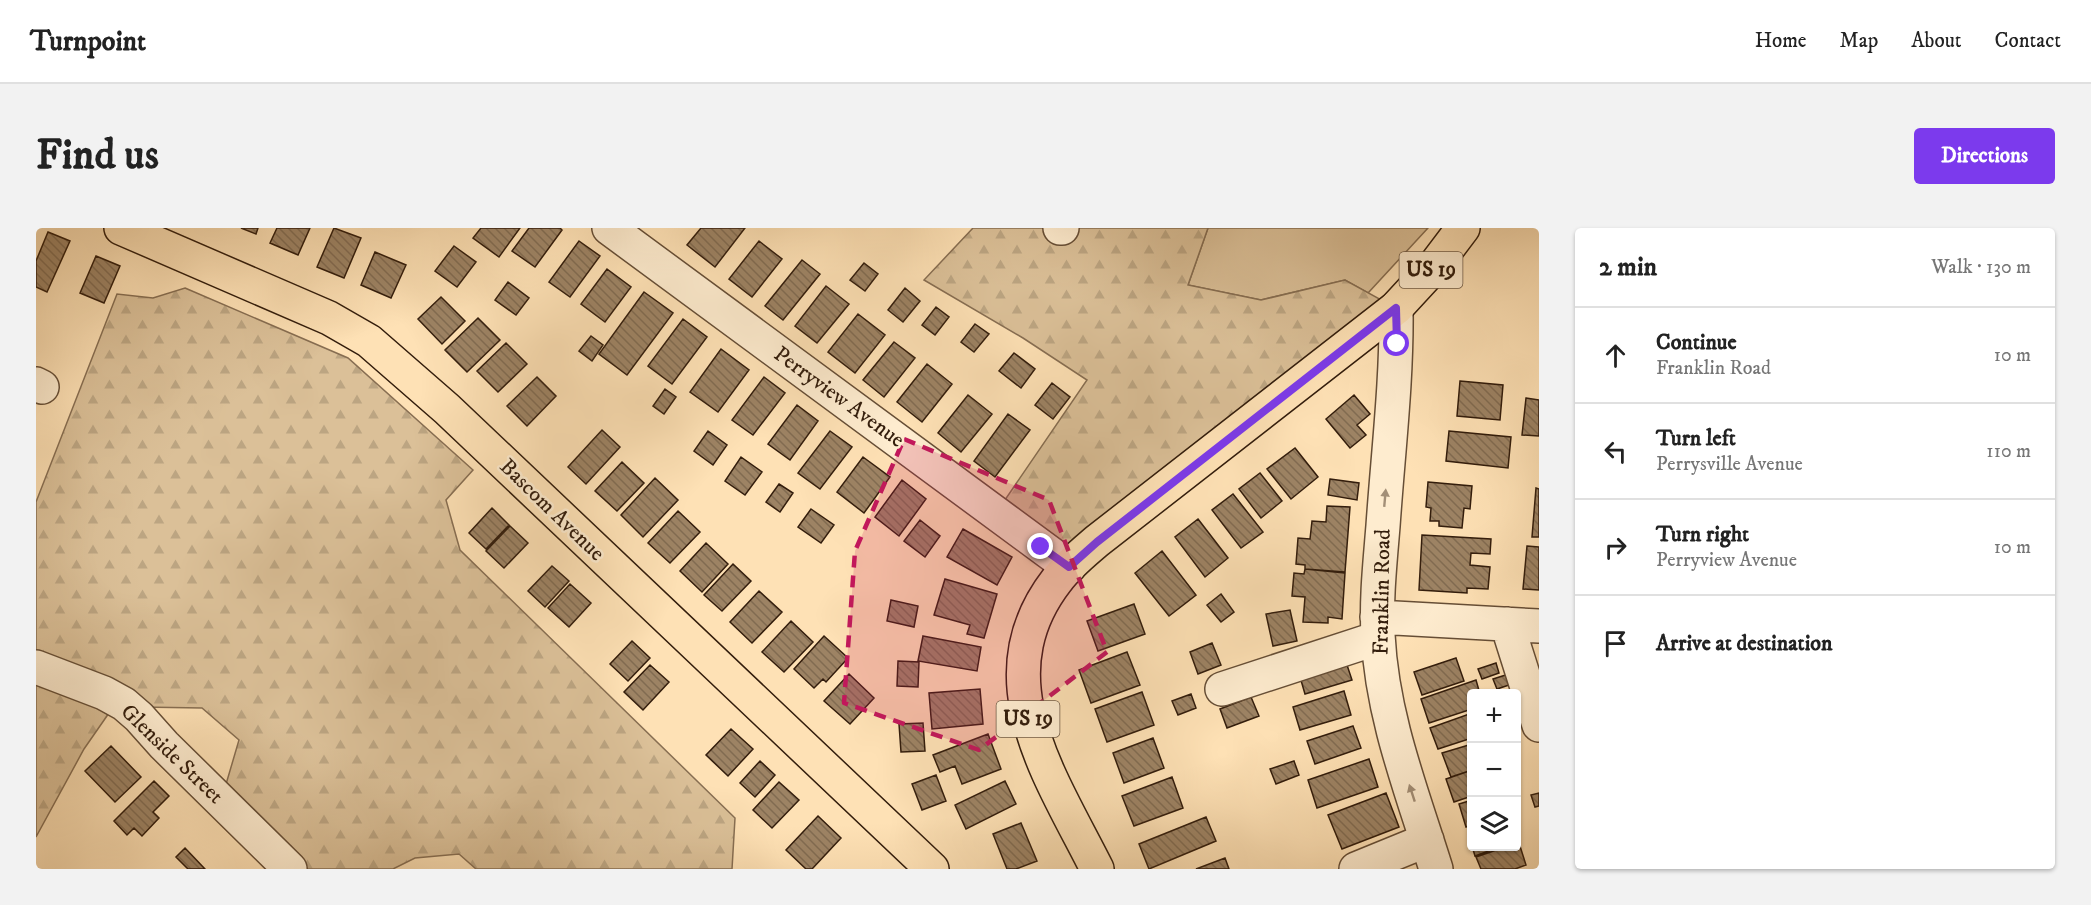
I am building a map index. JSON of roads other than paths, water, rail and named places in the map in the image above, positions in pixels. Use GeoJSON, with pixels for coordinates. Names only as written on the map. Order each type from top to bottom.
{"type":"FeatureCollection","features":[{"type":"Feature","properties":{"kind":"main road","name":"Bascom Avenue"},"geometry":{"type":"LineString","coordinates":[[121,228],[329,318],[369,341],[447,409],[932,869]]}},
{"type":"Feature","properties":{"kind":"main road","name":"US 19"},"geometry":{"type":"LineString","coordinates":[[1097,869],[1035,742],[1028,717],[1024,691],[1025,656],[1034,622],[1048,592],[1069,567],[1097,542],[1396,308],[1432,269],[1463,228]]}},
{"type":"Feature","properties":{"kind":"street","name":"Perryview Avenue"},"geometry":{"type":"LineString","coordinates":[[609,228],[1069,567]]}},
{"type":"Feature","properties":{"kind":"street","name":"Franklin Road"},"geometry":{"type":"LineString","coordinates":[[1396,308],[1396,359],[1377,590],[1377,627],[1385,702],[1431,855]]}},
{"type":"Feature","properties":{"kind":"street"},"geometry":{"type":"LineString","coordinates":[[1507,624],[1539,725]]}},
{"type":"Feature","properties":{"kind":"street"},"geometry":{"type":"LineString","coordinates":[[1222,689],[1377,627],[1507,624],[1539,626]]}},
{"type":"Feature","properties":{"kind":"street","name":"Glenside Street"},"geometry":{"type":"LineString","coordinates":[[36,667],[104,693],[124,704],[290,869]]}},
{"type":"Feature","properties":{"kind":"street"},"geometry":{"type":"LineString","coordinates":[[1356,869],[1431,855]]}}]}
